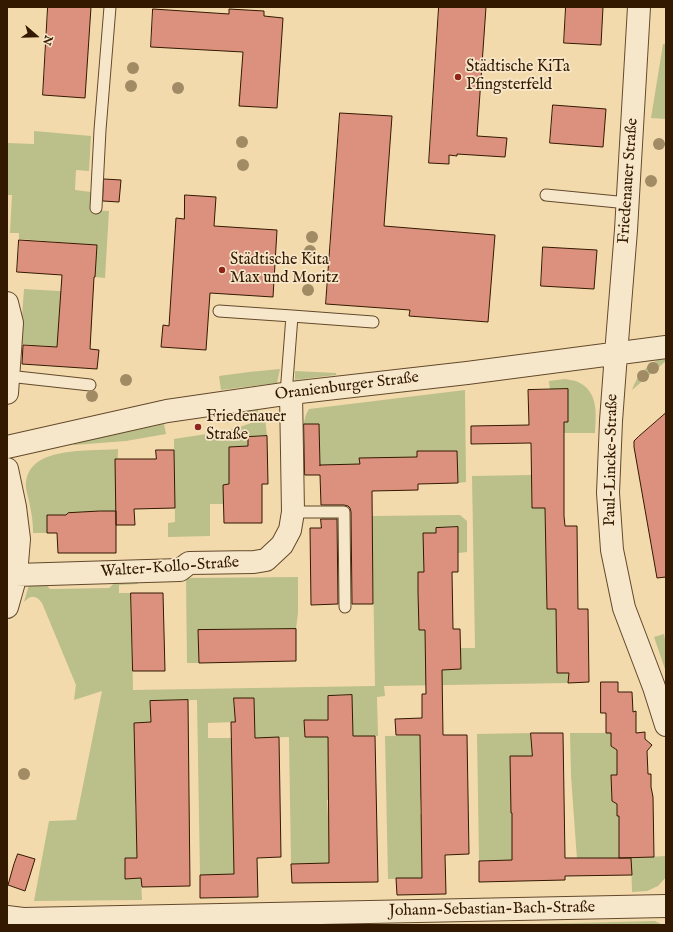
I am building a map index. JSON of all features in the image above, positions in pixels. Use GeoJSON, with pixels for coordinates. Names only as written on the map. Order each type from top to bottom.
{"type":"FeatureCollection","features":[{"type":"Feature","properties":{"kind":"street","name":"Friedenauer Straße"},"geometry":{"type":"LineString","coordinates":[[616,354],[628,203],[639,7]]}},
{"type":"Feature","properties":{"kind":"street"},"geometry":{"type":"LineString","coordinates":[[7,303],[12,323],[8,385]]}},
{"type":"Feature","properties":{"kind":"street","name":"Oranienburger Straße"},"geometry":{"type":"LineString","coordinates":[[7,447],[167,411],[288,394],[475,372],[666,347]]}},
{"type":"Feature","properties":{"kind":"street","name":"Paul-Lincke-Straße"},"geometry":{"type":"LineString","coordinates":[[616,354],[608,493],[612,550],[624,608],[654,687],[666,725]]}},
{"type":"Feature","properties":{"kind":"street","name":"Walter-Kollo-Straße"},"geometry":{"type":"LineString","coordinates":[[16,575],[180,570],[189,563],[254,562],[266,560],[282,545],[290,530],[293,512],[288,394]]}},
{"type":"Feature","properties":{"kind":"street"},"geometry":{"type":"LineString","coordinates":[[7,469],[18,539],[16,575],[7,607]]}},
{"type":"Feature","properties":{"kind":"street","name":"Johann-Sebastian-Bach-Straße"},"geometry":{"type":"LineString","coordinates":[[7,917],[23,920],[124,921],[488,917],[666,906]]}},
{"type":"Feature","properties":{"kind":"lane"},"geometry":{"type":"LineString","coordinates":[[96,208],[100,130],[110,7]]}},
{"type":"Feature","properties":{"kind":"lane"},"geometry":{"type":"LineString","coordinates":[[546,195],[628,203]]}},
{"type":"Feature","properties":{"kind":"lane"},"geometry":{"type":"LineString","coordinates":[[219,311],[373,322]]}},
{"type":"Feature","properties":{"kind":"lane"},"geometry":{"type":"LineString","coordinates":[[288,394],[292,316]]}},
{"type":"Feature","properties":{"kind":"lane"},"geometry":{"type":"LineString","coordinates":[[8,385],[90,385]]}},
{"type":"Feature","properties":{"kind":"lane"},"geometry":{"type":"LineString","coordinates":[[293,512],[344,512],[345,607]]}},
{"type":"Feature","properties":{"kind":"green space"},"geometry":{"type":"Polygon","coordinates":[[[663,44],[666,44],[666,119],[651,118],[663,44]]]}},
{"type":"Feature","properties":{"kind":"green space"},"geometry":{"type":"Polygon","coordinates":[[[34,131],[91,136],[89,171],[76,170],[75,190],[91,192],[90,210],[109,211],[105,278],[95,277],[97,245],[19,239],[19,233],[10,233],[12,195],[7,195],[7,143],[34,144],[34,131]]]}},
{"type":"Feature","properties":{"kind":"green space"},"geometry":{"type":"Polygon","coordinates":[[[24,289],[93,293],[93,303],[60,302],[58,337],[91,340],[89,349],[20,344],[24,289]]]}},
{"type":"Feature","properties":{"kind":"green space"},"geometry":{"type":"Polygon","coordinates":[[[666,357],[666,361],[632,390],[640,374],[652,363],[666,357]]]}},
{"type":"Feature","properties":{"kind":"green space"},"geometry":{"type":"Polygon","coordinates":[[[280,369],[277,383],[221,390],[219,376],[280,369]]]}},
{"type":"Feature","properties":{"kind":"green space"},"geometry":{"type":"Polygon","coordinates":[[[295,371],[336,373],[336,375],[295,380],[295,371]]]}},
{"type":"Feature","properties":{"kind":"green space"},"geometry":{"type":"Polygon","coordinates":[[[565,379],[578,382],[585,386],[590,392],[596,411],[595,433],[529,433],[529,423],[568,422],[568,389],[550,390],[549,381],[565,379]]]}},
{"type":"Feature","properties":{"kind":"green space"},"geometry":{"type":"Polygon","coordinates":[[[465,390],[466,482],[458,483],[457,451],[417,451],[417,457],[360,458],[360,465],[320,465],[320,449],[304,449],[304,423],[309,409],[465,390]]]}},
{"type":"Feature","properties":{"kind":"green space"},"geometry":{"type":"Polygon","coordinates":[[[258,409],[258,413],[226,423],[225,414],[258,409]]]}},
{"type":"Feature","properties":{"kind":"green space"},"geometry":{"type":"Polygon","coordinates":[[[265,418],[267,436],[248,437],[248,446],[229,447],[229,484],[223,485],[223,504],[210,504],[210,536],[168,537],[168,523],[175,522],[174,439],[226,431],[265,418]]]}},
{"type":"Feature","properties":{"kind":"green space"},"geometry":{"type":"Polygon","coordinates":[[[164,424],[166,434],[126,441],[74,445],[73,443],[164,424]]]}},
{"type":"Feature","properties":{"kind":"green space"},"geometry":{"type":"Polygon","coordinates":[[[118,449],[116,514],[81,512],[80,514],[68,513],[66,515],[48,515],[47,533],[33,533],[33,523],[26,488],[28,474],[36,464],[47,457],[61,453],[118,449]]]}},
{"type":"Feature","properties":{"kind":"green space"},"geometry":{"type":"Polygon","coordinates":[[[531,475],[532,508],[545,508],[547,590],[560,600],[546,600],[547,609],[556,609],[557,673],[569,673],[568,683],[384,686],[385,696],[377,697],[378,736],[353,736],[355,800],[327,800],[328,816],[355,816],[356,840],[329,840],[329,863],[291,864],[289,737],[259,738],[259,762],[234,857],[234,882],[211,882],[211,875],[200,875],[197,700],[150,701],[151,722],[134,723],[135,779],[157,803],[135,803],[136,819],[157,819],[158,842],[137,842],[137,858],[125,858],[141,878],[142,900],[34,901],[49,821],[76,820],[102,691],[74,700],[76,685],[42,603],[36,597],[31,597],[24,602],[29,585],[43,581],[50,589],[109,588],[119,579],[138,579],[138,584],[119,585],[119,593],[131,593],[133,690],[375,686],[372,516],[460,515],[467,521],[467,552],[458,553],[458,527],[436,528],[436,533],[424,572],[418,573],[419,630],[425,630],[426,670],[461,669],[460,648],[475,648],[472,476],[531,475]],[[352,695],[328,696],[328,719],[304,720],[305,737],[353,736],[352,695]],[[234,698],[235,722],[208,723],[208,738],[255,738],[254,698],[234,698]]]}},
{"type":"Feature","properties":{"kind":"green space"},"geometry":{"type":"Polygon","coordinates":[[[298,577],[298,613],[296,629],[198,630],[199,663],[187,663],[186,578],[298,577]]]}},
{"type":"Feature","properties":{"kind":"green space"},"geometry":{"type":"Polygon","coordinates":[[[664,634],[666,645],[666,672],[654,637],[664,634]]]}},
{"type":"Feature","properties":{"kind":"green space"},"geometry":{"type":"Polygon","coordinates":[[[531,733],[532,756],[511,756],[511,813],[532,813],[515,860],[479,861],[477,734],[531,733]]]}},
{"type":"Feature","properties":{"kind":"green space"},"geometry":{"type":"Polygon","coordinates":[[[570,733],[611,733],[611,746],[617,750],[617,775],[611,775],[612,801],[617,804],[617,816],[619,816],[619,858],[577,859],[571,776],[570,733]]]}},
{"type":"Feature","properties":{"kind":"green space"},"geometry":{"type":"Polygon","coordinates":[[[446,735],[446,759],[420,759],[420,775],[446,774],[447,799],[420,799],[420,814],[447,814],[448,838],[421,839],[422,878],[388,879],[385,736],[446,735]]]}},
{"type":"Feature","properties":{"kind":"green space"},"geometry":{"type":"Polygon","coordinates":[[[666,856],[666,877],[658,886],[647,891],[632,892],[631,858],[666,856]]]}},
{"type":"Feature","properties":{"kind":"green space"},"geometry":{"type":"Polygon","coordinates":[[[655,921],[663,925],[537,925],[537,924],[655,921]]]}},
{"type":"Feature","properties":{"kind":"building"},"geometry":{"type":"Polygon","coordinates":[[[48,7],[91,7],[85,98],[43,95],[48,7]]]}},
{"type":"Feature","properties":{"kind":"building","name":"Städtische KiTa Pfingsterfeld"},"geometry":{"type":"Polygon","coordinates":[[[439,7],[486,7],[477,136],[507,138],[505,157],[457,154],[457,156],[449,155],[449,164],[429,163],[439,7]]]}},
{"type":"Feature","properties":{"kind":"building"},"geometry":{"type":"Polygon","coordinates":[[[566,7],[603,7],[601,45],[564,43],[566,7]]]}},
{"type":"Feature","properties":{"kind":"building"},"geometry":{"type":"Polygon","coordinates":[[[153,9],[229,14],[229,9],[264,11],[264,16],[283,18],[277,108],[239,106],[243,52],[151,47],[153,9]]]}},
{"type":"Feature","properties":{"kind":"building"},"geometry":{"type":"Polygon","coordinates":[[[553,105],[606,109],[603,147],[550,143],[553,105]]]}},
{"type":"Feature","properties":{"kind":"building"},"geometry":{"type":"Polygon","coordinates":[[[340,113],[392,116],[384,226],[495,235],[488,322],[409,316],[410,310],[326,304],[340,113]]]}},
{"type":"Feature","properties":{"kind":"building"},"geometry":{"type":"Polygon","coordinates":[[[104,179],[121,180],[119,202],[103,201],[104,179]]]}},
{"type":"Feature","properties":{"kind":"building","name":"Städtische Kita Max und Moritz"},"geometry":{"type":"Polygon","coordinates":[[[185,195],[216,197],[214,226],[277,230],[273,297],[210,293],[206,350],[161,347],[163,325],[169,326],[176,218],[184,219],[185,195]]]}},
{"type":"Feature","properties":{"kind":"building"},"geometry":{"type":"Polygon","coordinates":[[[19,240],[97,245],[90,349],[99,350],[97,369],[22,364],[23,345],[57,347],[62,275],[17,272],[19,240]]]}},
{"type":"Feature","properties":{"kind":"building"},"geometry":{"type":"Polygon","coordinates":[[[543,247],[597,250],[594,289],[541,286],[543,247]]]}},
{"type":"Feature","properties":{"kind":"building"},"geometry":{"type":"Polygon","coordinates":[[[568,389],[568,422],[564,422],[564,516],[565,526],[577,526],[578,609],[588,609],[589,682],[568,683],[569,673],[557,673],[556,609],[547,609],[545,508],[532,508],[531,443],[471,444],[471,426],[529,425],[528,390],[568,389]]]}},
{"type":"Feature","properties":{"kind":"building"},"geometry":{"type":"Polygon","coordinates":[[[666,413],[666,577],[657,578],[634,441],[666,413]]]}},
{"type":"Feature","properties":{"kind":"building"},"geometry":{"type":"Polygon","coordinates":[[[304,424],[319,424],[320,466],[360,464],[359,458],[417,457],[417,451],[457,451],[458,483],[418,484],[418,490],[372,491],[373,604],[352,604],[350,508],[344,505],[321,505],[320,475],[305,475],[304,424]]]}},
{"type":"Feature","properties":{"kind":"building"},"geometry":{"type":"Polygon","coordinates":[[[267,436],[268,484],[262,484],[262,523],[224,523],[223,485],[229,484],[229,447],[248,446],[248,437],[267,436]]]}},
{"type":"Feature","properties":{"kind":"building"},"geometry":{"type":"Polygon","coordinates":[[[156,450],[174,450],[175,508],[134,509],[135,525],[116,525],[115,459],[156,459],[156,450]]]}},
{"type":"Feature","properties":{"kind":"building"},"geometry":{"type":"Polygon","coordinates":[[[116,511],[116,553],[58,553],[57,533],[47,533],[47,515],[66,515],[68,513],[116,511]]]}},
{"type":"Feature","properties":{"kind":"building"},"geometry":{"type":"Polygon","coordinates":[[[321,519],[337,519],[338,604],[311,605],[310,528],[321,528],[321,519]]]}},
{"type":"Feature","properties":{"kind":"building"},"geometry":{"type":"Polygon","coordinates":[[[458,527],[458,572],[452,572],[453,629],[460,629],[461,669],[442,670],[443,735],[467,735],[469,854],[445,855],[446,894],[397,895],[396,878],[422,878],[420,735],[396,735],[395,719],[422,718],[422,694],[426,694],[425,630],[419,630],[418,592],[418,572],[424,572],[423,533],[436,533],[436,528],[458,527]]]}},
{"type":"Feature","properties":{"kind":"building"},"geometry":{"type":"Polygon","coordinates":[[[131,593],[163,593],[165,671],[133,671],[131,593]]]}},
{"type":"Feature","properties":{"kind":"building"},"geometry":{"type":"Polygon","coordinates":[[[296,629],[296,661],[199,663],[198,630],[296,629]]]}},
{"type":"Feature","properties":{"kind":"building"},"geometry":{"type":"Polygon","coordinates":[[[601,682],[618,682],[618,692],[632,692],[633,712],[636,711],[636,733],[645,732],[645,739],[652,745],[647,751],[648,774],[651,774],[653,797],[654,857],[619,858],[619,816],[617,816],[617,804],[612,801],[611,775],[617,775],[617,750],[611,746],[611,733],[606,733],[606,713],[601,713],[601,682]]]}},
{"type":"Feature","properties":{"kind":"building"},"geometry":{"type":"Polygon","coordinates":[[[352,695],[353,736],[375,736],[378,882],[292,883],[291,864],[329,863],[328,737],[305,737],[304,720],[328,720],[328,696],[352,695]]]}},
{"type":"Feature","properties":{"kind":"building"},"geometry":{"type":"Polygon","coordinates":[[[234,698],[254,698],[255,738],[279,737],[281,857],[257,858],[258,897],[200,898],[200,875],[234,874],[231,722],[235,722],[234,698]]]}},
{"type":"Feature","properties":{"kind":"building"},"geometry":{"type":"Polygon","coordinates":[[[188,700],[190,886],[142,887],[141,878],[125,879],[125,858],[137,858],[134,723],[151,722],[150,701],[188,700]]]}},
{"type":"Feature","properties":{"kind":"building"},"geometry":{"type":"Polygon","coordinates":[[[531,733],[563,733],[565,858],[631,858],[632,875],[565,876],[565,880],[479,882],[479,861],[512,860],[510,756],[532,756],[531,733]]]}},
{"type":"Feature","properties":{"kind":"building"},"geometry":{"type":"Polygon","coordinates":[[[18,854],[35,859],[25,891],[8,885],[18,854]]]}},
{"type":"Feature","properties":{"kind":"place","name":"Städtische KiTa Pfingsterfeld"},"geometry":{"type":"Point","coordinates":[458,77]}},
{"type":"Feature","properties":{"kind":"place","name":"Städtische Kita Max und Moritz"},"geometry":{"type":"Point","coordinates":[222,270]}},
{"type":"Feature","properties":{"kind":"place","name":"Friedenauer Straße"},"geometry":{"type":"Point","coordinates":[198,427]}}]}
